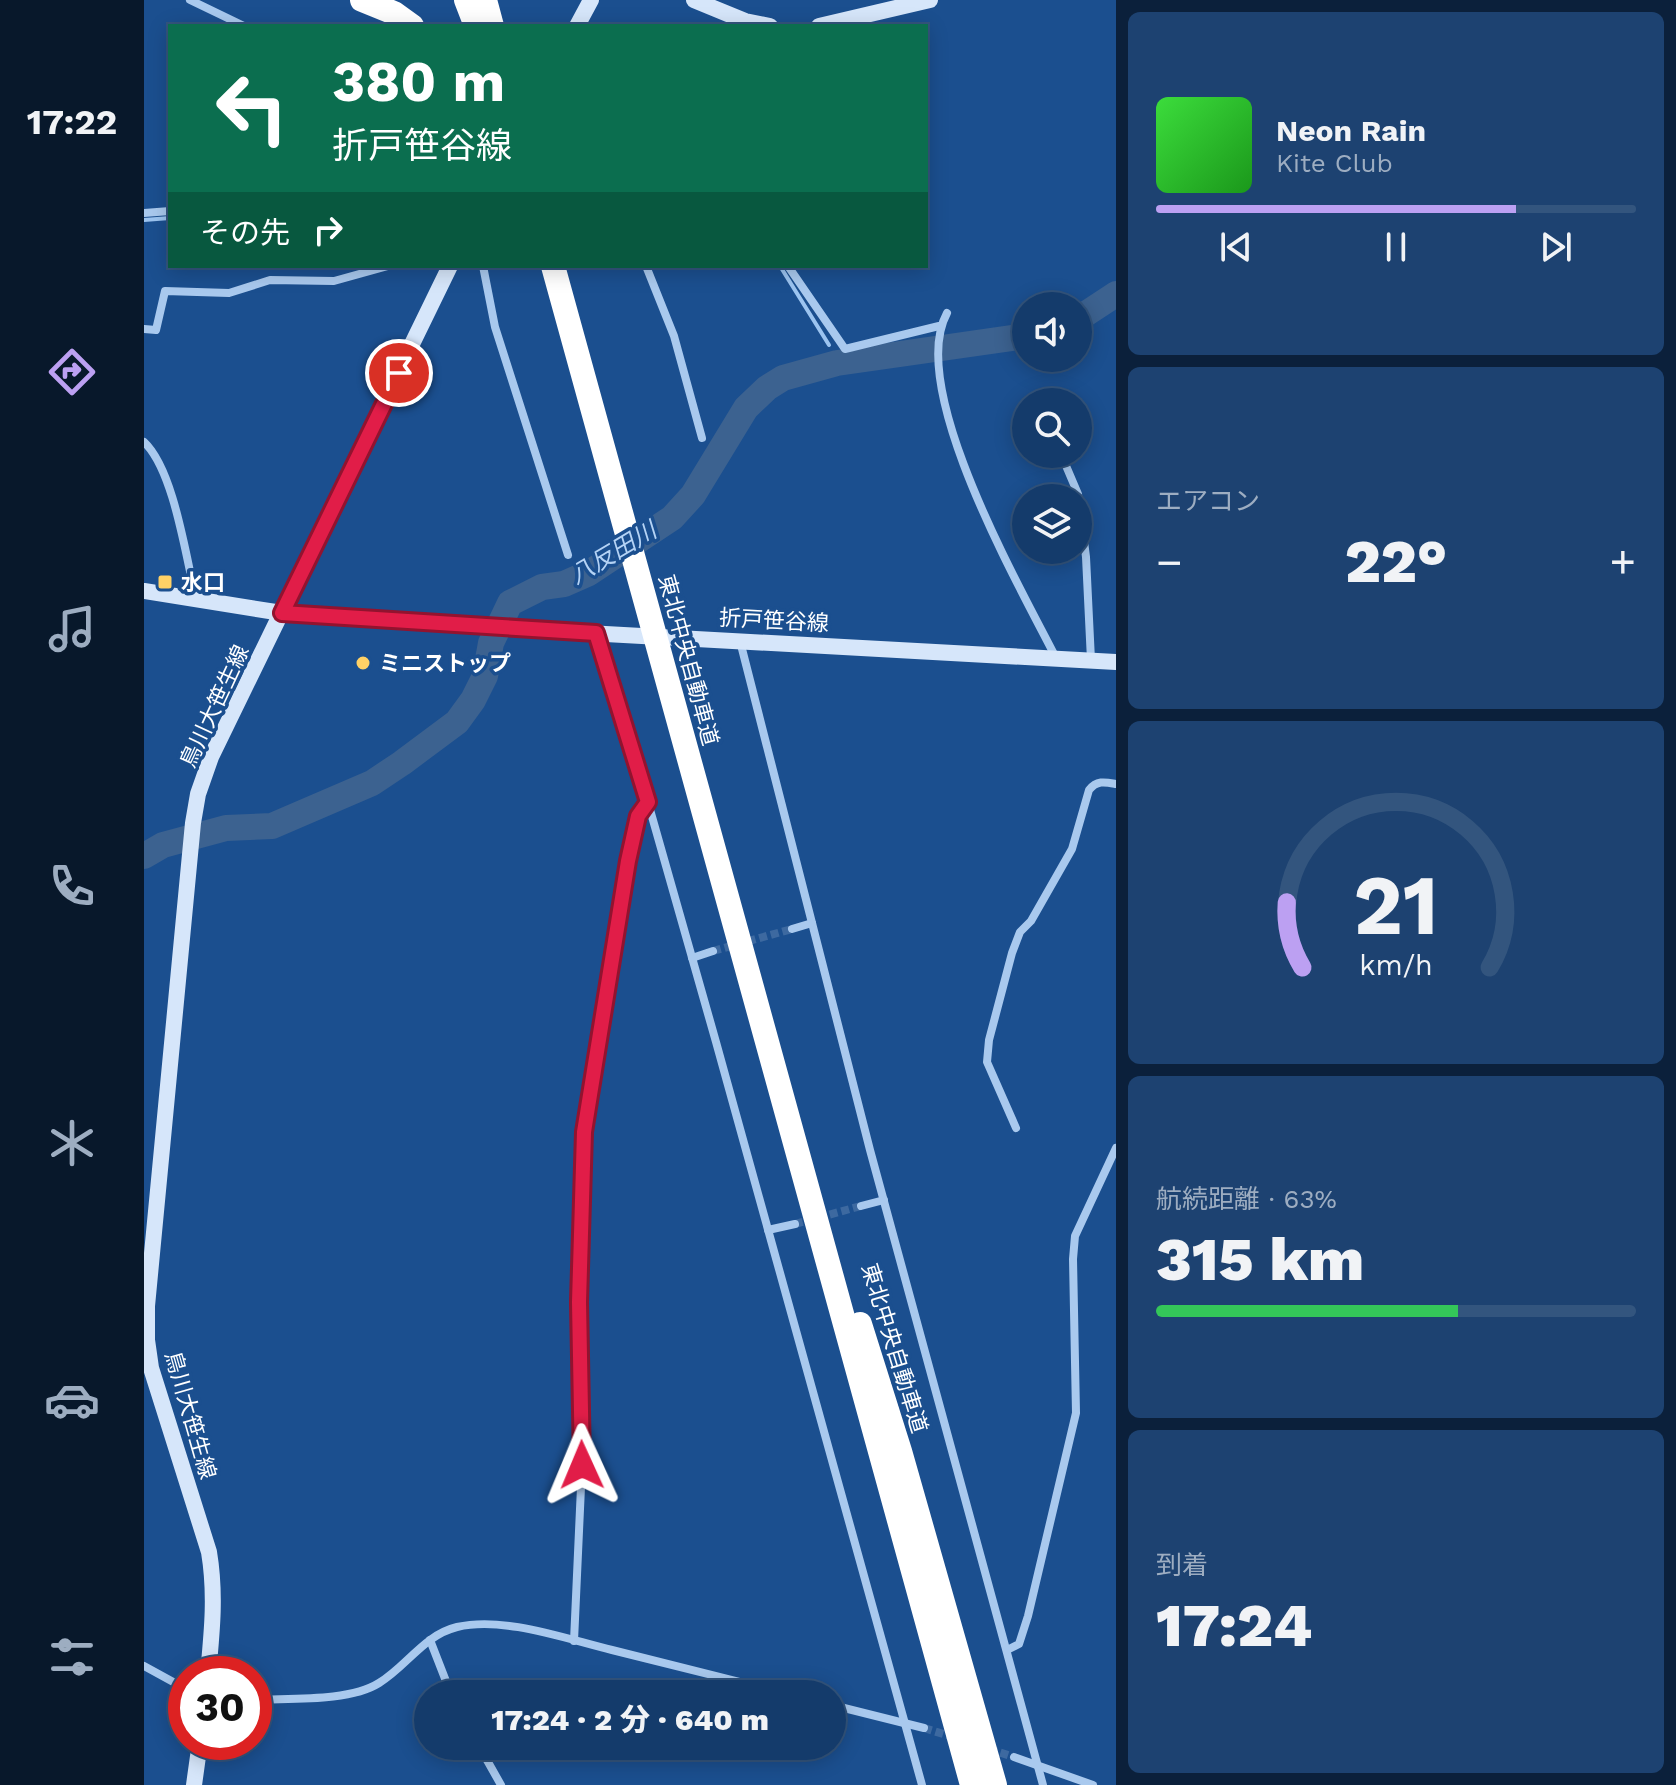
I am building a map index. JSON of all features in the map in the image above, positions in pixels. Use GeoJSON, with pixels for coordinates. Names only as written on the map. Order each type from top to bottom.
{"type":"FeatureCollection","features":[{"type":"Feature","properties":{"kind":"highway"},"geometry":{"type":"LineString","coordinates":[[362,0],[394,13],[409,24]]}},
{"type":"Feature","properties":{"kind":"highway"},"geometry":{"type":"LineString","coordinates":[[466,0],[475,24]]}},
{"type":"Feature","properties":{"kind":"highway"},"geometry":{"type":"LineString","coordinates":[[485,0],[491,24]]}},
{"type":"Feature","properties":{"kind":"highway"},"geometry":{"type":"LineString","coordinates":[[542,268],[586,383]]}},
{"type":"Feature","properties":{"kind":"highway","name":"東北中央自動車道"},"geometry":{"type":"LineString","coordinates":[[554,268],[972,1785]]}},
{"type":"Feature","properties":{"kind":"highway"},"geometry":{"type":"LineString","coordinates":[[562,268],[586,383]]}},
{"type":"Feature","properties":{"kind":"highway","name":"東北中央自動車道"},"geometry":{"type":"LineString","coordinates":[[737,929],[900,1451],[995,1785]]}},
{"type":"Feature","properties":{"kind":"street"},"geometry":{"type":"LineString","coordinates":[[190,0],[240,24]]}},
{"type":"Feature","properties":{"kind":"street"},"geometry":{"type":"LineString","coordinates":[[578,24],[591,0]]}},
{"type":"Feature","properties":{"kind":"street"},"geometry":{"type":"LineString","coordinates":[[694,0],[760,24]]}},
{"type":"Feature","properties":{"kind":"street"},"geometry":{"type":"LineString","coordinates":[[828,24],[930,0]]}},
{"type":"Feature","properties":{"kind":"street"},"geometry":{"type":"LineString","coordinates":[[144,213],[168,211]]}},
{"type":"Feature","properties":{"kind":"street"},"geometry":{"type":"LineString","coordinates":[[144,329],[156,330],[165,291],[229,293],[270,280],[334,281],[381,268]]}},
{"type":"Feature","properties":{"kind":"street","name":"鳥川大笹生線"},"geometry":{"type":"LineString","coordinates":[[210,1656],[214,1618],[209,1552],[146,1359],[147,1306],[193,823],[198,794],[211,757],[449,268]]}},
{"type":"Feature","properties":{"kind":"street"},"geometry":{"type":"LineString","coordinates":[[483,268],[495,327],[568,555]]}},
{"type":"Feature","properties":{"kind":"street"},"geometry":{"type":"LineString","coordinates":[[647,268],[674,336],[702,438]]}},
{"type":"Feature","properties":{"kind":"street"},"geometry":{"type":"LineString","coordinates":[[789,268],[845,349],[939,331]]}},
{"type":"Feature","properties":{"kind":"street"},"geometry":{"type":"LineString","coordinates":[[947,313],[939,331],[938,370],[947,415],[984,510],[1056,658]]}},
{"type":"Feature","properties":{"kind":"street"},"geometry":{"type":"LineString","coordinates":[[144,442],[161,468],[170,491],[196,599]]}},
{"type":"Feature","properties":{"kind":"street"},"geometry":{"type":"LineString","coordinates":[[1067,468],[1078,494],[1086,557],[1091,660]]}},
{"type":"Feature","properties":{"kind":"street","name":"折戸笹谷線"},"geometry":{"type":"LineString","coordinates":[[144,591],[282,613],[1116,662]]}},
{"type":"Feature","properties":{"kind":"street"},"geometry":{"type":"LineString","coordinates":[[596,633],[648,802],[922,1785]]}},
{"type":"Feature","properties":{"kind":"street"},"geometry":{"type":"LineString","coordinates":[[740,640],[884,1200],[1043,1785]]}},
{"type":"Feature","properties":{"kind":"street"},"geometry":{"type":"LineString","coordinates":[[1016,1128],[987,1062],[989,1040],[1012,953],[1020,932],[1031,921],[1072,849],[1089,790],[1101,782],[1116,784]]}},
{"type":"Feature","properties":{"kind":"street"},"geometry":{"type":"LineString","coordinates":[[574,1641],[582,1465],[579,1302],[584,1132],[628,861],[638,816],[648,802]]}},
{"type":"Feature","properties":{"kind":"street"},"geometry":{"type":"LineString","coordinates":[[792,929],[812,923]]}},
{"type":"Feature","properties":{"kind":"street"},"geometry":{"type":"LineString","coordinates":[[692,958],[713,951]]}},
{"type":"Feature","properties":{"kind":"street"},"geometry":{"type":"LineString","coordinates":[[1007,1650],[1019,1644],[1028,1616],[1076,1413],[1075,1236],[1116,1148]]}},
{"type":"Feature","properties":{"kind":"street"},"geometry":{"type":"LineString","coordinates":[[861,1206],[884,1200]]}},
{"type":"Feature","properties":{"kind":"street"},"geometry":{"type":"LineString","coordinates":[[768,1230],[795,1224]]}},
{"type":"Feature","properties":{"kind":"street"},"geometry":{"type":"LineString","coordinates":[[272,1699],[355,1692],[377,1685],[430,1640],[453,1628],[472,1624],[533,1631],[731,1680]]}},
{"type":"Feature","properties":{"kind":"street"},"geometry":{"type":"LineString","coordinates":[[430,1640],[446,1680]]}},
{"type":"Feature","properties":{"kind":"street"},"geometry":{"type":"LineString","coordinates":[[144,1666],[168,1679]]}},
{"type":"Feature","properties":{"kind":"street"},"geometry":{"type":"LineString","coordinates":[[846,1708],[924,1728]]}},
{"type":"Feature","properties":{"kind":"street"},"geometry":{"type":"LineString","coordinates":[[1014,1757],[1093,1785]]}},
{"type":"Feature","properties":{"kind":"street"},"geometry":{"type":"LineString","coordinates":[[194,1785],[197,1760]]}},
{"type":"Feature","properties":{"kind":"street"},"geometry":{"type":"LineString","coordinates":[[487,1760],[501,1785]]}},
{"type":"Feature","properties":{"kind":"waterway"},"geometry":{"type":"LineString","coordinates":[[144,220],[168,218]]}},
{"type":"Feature","properties":{"kind":"waterway"},"geometry":{"type":"LineString","coordinates":[[781,268],[829,345]]}},
{"type":"Feature","properties":{"kind":"waterway","name":"八反田川"},"geometry":{"type":"LineString","coordinates":[[1092,310],[1116,294]]}},
{"type":"Feature","properties":{"kind":"waterway","name":"八反田川"},"geometry":{"type":"LineString","coordinates":[[144,856],[163,845],[226,828],[272,826],[372,783],[457,722],[485,676],[491,643],[510,603],[542,587],[564,584],[589,573],[672,518],[693,495],[746,408],[783,378],[837,363],[1012,338]]}},
{"type":"Feature","properties":{"kind":"tunnel"},"geometry":{"type":"LineString","coordinates":[[713,951],[792,929]]}},
{"type":"Feature","properties":{"kind":"tunnel"},"geometry":{"type":"LineString","coordinates":[[795,1224],[861,1206]]}},
{"type":"Feature","properties":{"kind":"tunnel"},"geometry":{"type":"LineString","coordinates":[[924,1728],[953,1737]]}},
{"type":"Feature","properties":{"kind":"tunnel"},"geometry":{"type":"LineString","coordinates":[[989,1749],[1014,1757]]}},
{"type":"Feature","properties":{"kind":"place","name":"水口"},"geometry":{"type":"Point","coordinates":[165,582]}},
{"type":"Feature","properties":{"kind":"place","name":"ミニストップ"},"geometry":{"type":"Point","coordinates":[363,663]}},
{"type":"Feature","properties":{"kind":"route"},"geometry":{"type":"LineString","coordinates":[[399,373],[282,613],[596,633],[648,802],[638,816],[628,861],[584,1132],[579,1302],[582,1465]]}}]}
